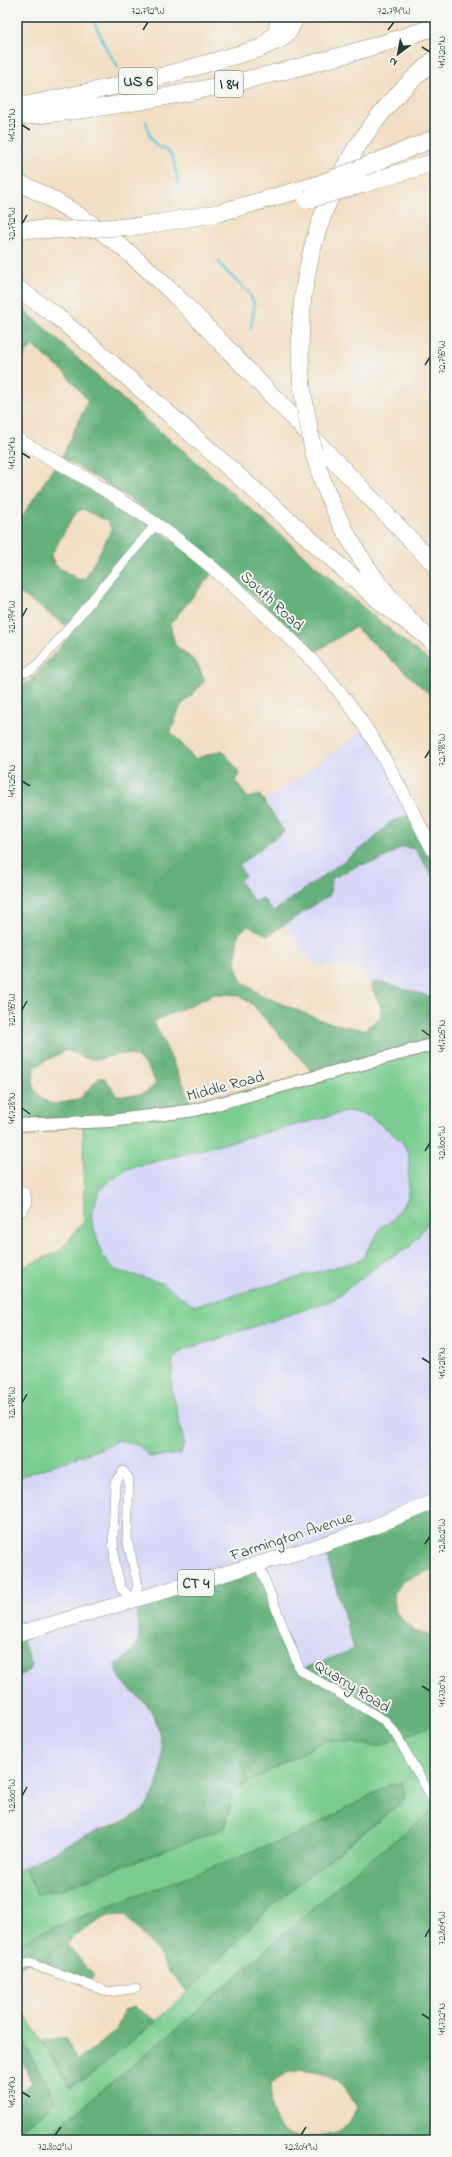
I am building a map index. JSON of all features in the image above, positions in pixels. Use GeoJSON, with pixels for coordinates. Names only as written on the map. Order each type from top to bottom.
{"type":"FeatureCollection","features":[{"type":"Feature","properties":{"kind":"highway"},"geometry":{"type":"LineString","coordinates":[[258,49],[276,34],[280,24],[279,17]]}},
{"type":"Feature","properties":{"kind":"highway","name":"US 6"},"geometry":{"type":"LineString","coordinates":[[17,107],[159,77],[258,49],[281,39],[289,31],[296,17]]}},
{"type":"Feature","properties":{"kind":"highway","name":"I 84"},"geometry":{"type":"LineString","coordinates":[[17,117],[117,105],[228,84],[327,60],[435,27]]}},
{"type":"Feature","properties":{"kind":"highway"},"geometry":{"type":"LineString","coordinates":[[421,632],[382,586],[354,547],[330,498],[313,450],[302,388],[300,342],[303,297],[314,243],[330,197],[347,161],[370,127],[404,88],[435,59]]}},
{"type":"Feature","properties":{"kind":"highway"},"geometry":{"type":"LineString","coordinates":[[311,193],[435,138]]}},
{"type":"Feature","properties":{"kind":"highway"},"geometry":{"type":"LineString","coordinates":[[17,229],[65,230],[141,226],[194,218],[266,200],[364,184],[435,162]]}},
{"type":"Feature","properties":{"kind":"highway"},"geometry":{"type":"LineString","coordinates":[[17,182],[46,196],[84,218],[111,237],[143,264],[188,308],[435,565]]}},
{"type":"Feature","properties":{"kind":"highway"},"geometry":{"type":"LineString","coordinates":[[17,288],[55,315],[86,341],[383,604],[435,644]]}},
{"type":"Feature","properties":{"kind":"main road","name":"South Road"},"geometry":{"type":"LineString","coordinates":[[17,439],[85,478],[156,524],[233,585],[280,628],[323,673],[357,715],[371,737],[435,854]]}},
{"type":"Feature","properties":{"kind":"main road","name":"Farmington Avenue"},"geometry":{"type":"LineString","coordinates":[[17,1634],[259,1565],[371,1528],[435,1501]]}},
{"type":"Feature","properties":{"kind":"street"},"geometry":{"type":"LineString","coordinates":[[17,675],[32,670],[39,663],[156,524]]}},
{"type":"Feature","properties":{"kind":"street","name":"Middle Road"},"geometry":{"type":"LineString","coordinates":[[17,1125],[118,1120],[195,1110],[435,1044]]}},
{"type":"Feature","properties":{"kind":"street"},"geometry":{"type":"LineString","coordinates":[[17,1188],[26,1193],[28,1199],[23,1211],[17,1214]]}},
{"type":"Feature","properties":{"kind":"street"},"geometry":{"type":"LineString","coordinates":[[123,1470],[129,1479],[127,1539],[138,1585],[133,1600],[122,1588],[116,1565],[113,1538],[115,1483],[123,1470]]}},
{"type":"Feature","properties":{"kind":"street","name":"Quarry Road"},"geometry":{"type":"LineString","coordinates":[[259,1565],[300,1670],[385,1721],[394,1733],[435,1803]]}},
{"type":"Feature","properties":{"kind":"street"},"geometry":{"type":"LineString","coordinates":[[17,1967],[29,1963],[110,1992],[136,1988]]}},
{"type":"Feature","properties":{"kind":"shaded area"},"geometry":{"type":"Polygon","coordinates":[[[366,728],[413,813],[389,823],[369,843],[273,912],[254,903],[240,881],[239,865],[284,832],[264,802],[366,728]]]}},
{"type":"Feature","properties":{"kind":"shaded area"},"geometry":{"type":"Polygon","coordinates":[[[402,847],[415,849],[435,880],[435,998],[381,982],[373,983],[368,976],[359,969],[317,965],[306,956],[284,924],[330,895],[331,879],[359,865],[379,861],[402,847]]]}},
{"type":"Feature","properties":{"kind":"shaded area"},"geometry":{"type":"Polygon","coordinates":[[[349,1111],[369,1116],[403,1143],[409,1155],[409,1198],[392,1221],[381,1227],[361,1260],[194,1306],[162,1283],[115,1270],[102,1255],[91,1218],[98,1193],[106,1184],[127,1169],[349,1111]]]}},
{"type":"Feature","properties":{"kind":"shaded area"},"geometry":{"type":"Polygon","coordinates":[[[435,1202],[435,1501],[323,1544],[354,1649],[300,1670],[133,1601],[140,1630],[137,1644],[129,1657],[115,1665],[123,1683],[135,1693],[154,1717],[160,1741],[162,1761],[160,1779],[152,1796],[142,1811],[82,1837],[17,1872],[17,1676],[27,1672],[17,1634],[17,1478],[100,1449],[118,1440],[139,1446],[151,1457],[173,1400],[171,1387],[173,1358],[184,1350],[333,1300],[385,1260],[409,1248],[428,1223],[435,1202]]]}},
{"type":"Feature","properties":{"kind":"green space"},"geometry":{"type":"Polygon","coordinates":[[[17,303],[148,422],[185,452],[371,614],[435,666],[435,699],[355,627],[316,652],[225,570],[132,500],[62,457],[88,401],[66,374],[32,345],[17,367],[17,303]]]}},
{"type":"Feature","properties":{"kind":"green space"},"geometry":{"type":"Polygon","coordinates":[[[54,467],[69,468],[215,570],[170,624],[175,645],[196,662],[205,681],[180,707],[171,732],[195,759],[222,750],[239,772],[236,783],[248,798],[260,795],[284,831],[239,865],[245,876],[240,881],[254,902],[263,898],[273,912],[369,843],[389,823],[413,813],[435,854],[435,880],[415,849],[402,847],[379,861],[359,865],[331,879],[330,895],[268,935],[248,926],[238,934],[236,968],[242,982],[263,996],[326,1022],[364,1030],[380,1018],[381,1007],[372,988],[373,983],[381,982],[435,998],[435,1044],[315,1075],[252,1004],[238,995],[215,994],[154,1021],[195,1110],[17,1125],[17,691],[20,686],[30,681],[74,631],[17,591],[17,520],[23,515],[54,467]],[[83,509],[76,512],[51,555],[55,565],[77,579],[85,579],[112,529],[107,521],[83,509]],[[67,1050],[34,1067],[33,1088],[44,1100],[53,1104],[78,1100],[99,1078],[105,1078],[116,1095],[133,1095],[143,1093],[156,1083],[141,1060],[131,1055],[119,1054],[90,1059],[67,1050]]]}},
{"type":"Feature","properties":{"kind":"green space"},"geometry":{"type":"Polygon","coordinates":[[[435,1044],[435,1202],[428,1223],[409,1248],[385,1260],[333,1300],[184,1350],[173,1358],[171,1387],[184,1442],[181,1454],[150,1457],[139,1446],[118,1440],[100,1449],[17,1478],[17,1270],[60,1251],[84,1221],[83,1122],[140,1118],[435,1044]],[[349,1111],[127,1169],[106,1184],[98,1193],[91,1218],[102,1255],[115,1270],[162,1283],[194,1306],[361,1260],[381,1227],[392,1221],[408,1198],[409,1155],[403,1143],[369,1116],[349,1111]]]}},
{"type":"Feature","properties":{"kind":"green space"},"geometry":{"type":"Polygon","coordinates":[[[435,1501],[435,1568],[404,1581],[393,1593],[396,1612],[414,1631],[435,1637],[435,1724],[379,1746],[325,1740],[233,1791],[225,1828],[56,1891],[36,1894],[25,1867],[82,1837],[132,1818],[143,1810],[150,1800],[159,1778],[162,1754],[159,1730],[155,1718],[145,1704],[123,1682],[115,1665],[132,1652],[139,1637],[138,1621],[133,1600],[259,1565],[300,1670],[354,1649],[323,1544],[435,1501]]]}},
{"type":"Feature","properties":{"kind":"green space"},"geometry":{"type":"Polygon","coordinates":[[[20,1633],[32,1667],[27,1672],[17,1676],[17,1634],[20,1633]]]}},
{"type":"Feature","properties":{"kind":"green space"},"geometry":{"type":"Polygon","coordinates":[[[435,1724],[435,1809],[354,1872],[181,2025],[42,2140],[17,2140],[17,2132],[50,2108],[55,2100],[17,2030],[17,2002],[70,2087],[86,2078],[167,2012],[271,1906],[395,1808],[391,1784],[303,1832],[42,1932],[17,1944],[17,1872],[25,1867],[36,1894],[56,1891],[225,1828],[233,1791],[326,1740],[379,1746],[435,1724]]]}},
{"type":"Feature","properties":{"kind":"green space"},"geometry":{"type":"Polygon","coordinates":[[[402,1782],[405,1793],[403,1801],[271,1906],[188,1992],[170,1974],[156,1950],[126,1915],[106,1916],[79,1932],[67,1944],[94,1976],[87,1984],[29,1963],[17,1967],[17,1944],[42,1932],[303,1832],[391,1784],[402,1782]]]}},
{"type":"Feature","properties":{"kind":"green space"},"geometry":{"type":"Polygon","coordinates":[[[435,1809],[435,2140],[42,2140],[181,2025],[354,1872],[435,1809]],[[302,2070],[287,2073],[271,2083],[270,2100],[277,2123],[289,2134],[299,2138],[336,2132],[342,2129],[350,2121],[357,2107],[346,2089],[341,2083],[330,2076],[302,2070]]]}},
{"type":"Feature","properties":{"kind":"green space"},"geometry":{"type":"Polygon","coordinates":[[[134,2007],[157,2021],[86,2078],[70,2087],[42,2041],[66,2037],[77,2061],[116,2031],[124,2010],[134,2007]]]}},
{"type":"Feature","properties":{"kind":"green space"},"geometry":{"type":"Polygon","coordinates":[[[23,2041],[55,2100],[50,2108],[17,2132],[17,2093],[32,2083],[28,2070],[17,2059],[17,2050],[23,2041]]]}},
{"type":"Feature","properties":{"kind":"waterway"},"geometry":{"type":"LineString","coordinates":[[92,17],[106,48],[118,67]]}},
{"type":"Feature","properties":{"kind":"waterway"},"geometry":{"type":"LineString","coordinates":[[146,121],[149,134],[154,142],[168,151],[173,158],[178,182]]}},
{"type":"Feature","properties":{"kind":"waterway"},"geometry":{"type":"LineString","coordinates":[[218,260],[226,272],[243,287],[252,298],[254,306],[251,329]]}}]}
